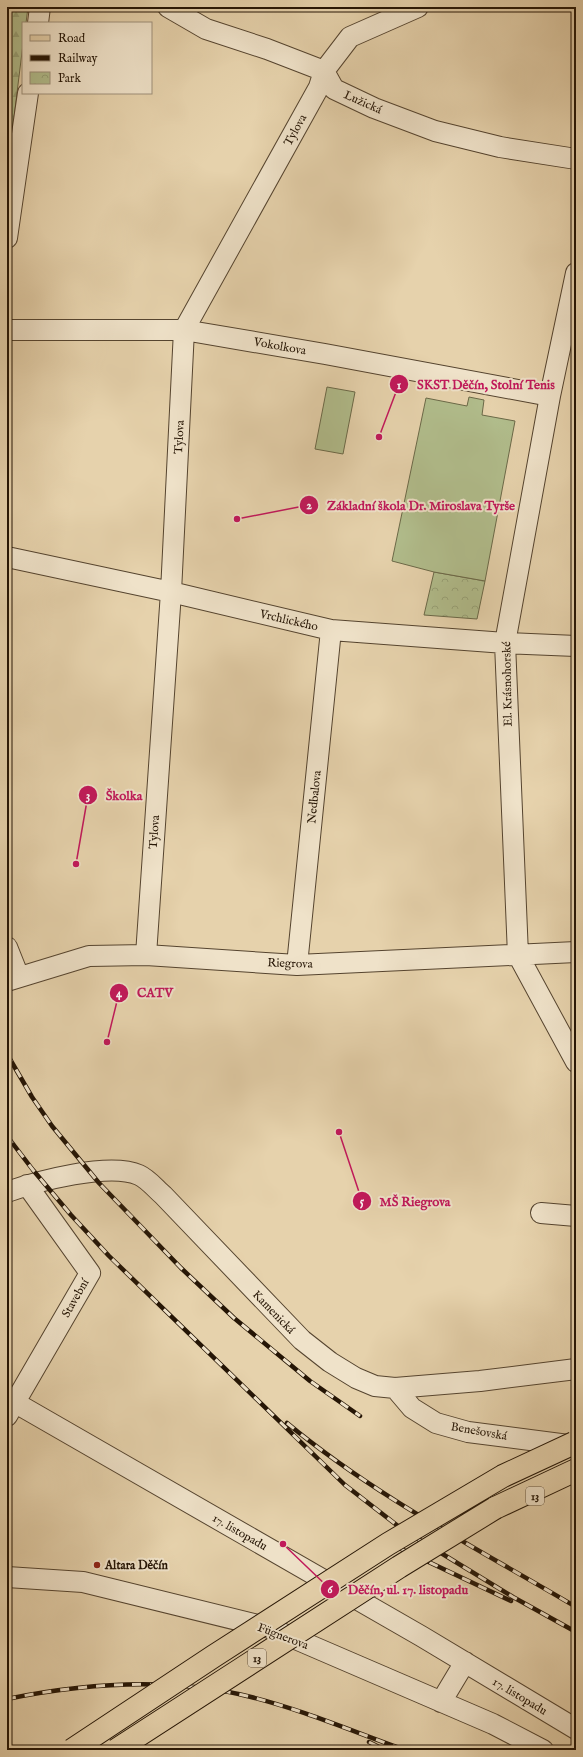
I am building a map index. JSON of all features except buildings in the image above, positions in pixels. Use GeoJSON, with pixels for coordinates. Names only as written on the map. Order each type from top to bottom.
{"type":"FeatureCollection","features":[{"type":"Feature","properties":{"kind":"main road","name":"13"},"geometry":{"type":"LineString","coordinates":[[72,1750],[388,1544],[503,1476],[576,1444]]}},
{"type":"Feature","properties":{"kind":"main road"},"geometry":{"type":"LineString","coordinates":[[495,1508],[576,1470]]}},
{"type":"Feature","properties":{"kind":"main road","name":"13"},"geometry":{"type":"LineString","coordinates":[[116,1750],[399,1567],[495,1508],[541,1494],[576,1487]]}},
{"type":"Feature","properties":{"kind":"street"},"geometry":{"type":"LineString","coordinates":[[38,22],[40,7]]}},
{"type":"Feature","properties":{"kind":"street"},"geometry":{"type":"LineString","coordinates":[[168,7],[206,29],[267,49],[324,71]]}},
{"type":"Feature","properties":{"kind":"street","name":"Tylova"},"geometry":{"type":"LineString","coordinates":[[146,955],[171,592],[184,330],[320,87],[324,71],[350,36],[418,7]]}},
{"type":"Feature","properties":{"kind":"street","name":"Lužická"},"geometry":{"type":"LineString","coordinates":[[324,71],[334,89],[374,108],[435,131],[500,147],[576,159]]}},
{"type":"Feature","properties":{"kind":"street"},"geometry":{"type":"LineString","coordinates":[[7,238],[28,94]]}},
{"type":"Feature","properties":{"kind":"street","name":"El. Krásnohorské"},"geometry":{"type":"LineString","coordinates":[[576,273],[550,396],[505,643],[518,955],[576,1062]]}},
{"type":"Feature","properties":{"kind":"street","name":"Vokolkova"},"geometry":{"type":"LineString","coordinates":[[7,330],[184,330],[318,352],[550,396]]}},
{"type":"Feature","properties":{"kind":"street","name":"Vrchlického"},"geometry":{"type":"LineString","coordinates":[[7,557],[171,592],[330,630],[505,643],[576,646]]}},
{"type":"Feature","properties":{"kind":"street","name":"Nedbalova"},"geometry":{"type":"LineString","coordinates":[[297,965],[330,630]]}},
{"type":"Feature","properties":{"kind":"street"},"geometry":{"type":"LineString","coordinates":[[7,947],[13,979]]}},
{"type":"Feature","properties":{"kind":"street","name":"Riegrova"},"geometry":{"type":"LineString","coordinates":[[13,979],[89,956],[146,955],[297,965],[576,952]]}},
{"type":"Feature","properties":{"kind":"street","name":"Kamenická"},"geometry":{"type":"LineString","coordinates":[[7,1192],[27,1185],[102,1170],[126,1171],[141,1176],[163,1195],[302,1340],[330,1362],[356,1378],[375,1386],[395,1388],[480,1381],[576,1369]]}},
{"type":"Feature","properties":{"kind":"street","name":"Stavební"},"geometry":{"type":"LineString","coordinates":[[10,1406],[90,1273],[27,1185]]}},
{"type":"Feature","properties":{"kind":"street"},"geometry":{"type":"LineString","coordinates":[[541,1213],[576,1216]]}},
{"type":"Feature","properties":{"kind":"street","name":"Benešovská"},"geometry":{"type":"LineString","coordinates":[[395,1388],[412,1408],[436,1423],[468,1432],[576,1444]]}},
{"type":"Feature","properties":{"kind":"street","name":"17. listopadu"},"geometry":{"type":"LineString","coordinates":[[10,1406],[465,1662],[576,1729]]}},
{"type":"Feature","properties":{"kind":"street","name":"Fügnerova"},"geometry":{"type":"LineString","coordinates":[[7,1577],[83,1582],[270,1628],[493,1724],[543,1750]]}},
{"type":"Feature","properties":{"kind":"street"},"geometry":{"type":"LineString","coordinates":[[441,1702],[465,1662]]}},
{"type":"Feature","properties":{"kind":"green space"},"geometry":{"type":"Polygon","coordinates":[[[7,7],[28,7],[26,22],[22,22],[22,52],[7,174],[7,7]]]}},
{"type":"Feature","properties":{"kind":"green space"},"geometry":{"type":"Polygon","coordinates":[[[327,387],[355,392],[343,454],[315,449],[327,387]]]}},
{"type":"Feature","properties":{"kind":"green space"},"geometry":{"type":"Polygon","coordinates":[[[469,397],[484,400],[482,415],[515,421],[485,581],[434,572],[392,561],[426,398],[467,406],[469,397]]]}},
{"type":"Feature","properties":{"kind":"green space"},"geometry":{"type":"Polygon","coordinates":[[[434,572],[485,581],[477,619],[424,615],[434,572]]]}},
{"type":"Feature","properties":{"kind":"railway"},"geometry":{"type":"LineString","coordinates":[[7,1054],[32,1097],[52,1126],[99,1183],[181,1268],[234,1318],[310,1381],[360,1416]]}},
{"type":"Feature","properties":{"kind":"railway"},"geometry":{"type":"LineString","coordinates":[[7,1136],[71,1215],[109,1256],[345,1485],[398,1526],[418,1539],[513,1597],[576,1632]]}},
{"type":"Feature","properties":{"kind":"railway"},"geometry":{"type":"LineString","coordinates":[[287,1423],[321,1449],[391,1498],[465,1543],[576,1607]]}},
{"type":"Feature","properties":{"kind":"railway"},"geometry":{"type":"LineString","coordinates":[[397,1547],[511,1601]]}},
{"type":"Feature","properties":{"kind":"railway"},"geometry":{"type":"LineString","coordinates":[[7,1699],[67,1689],[98,1686],[129,1684],[191,1687],[221,1691],[270,1702],[405,1750]]}},
{"type":"Feature","properties":{"kind":"railway"},"geometry":{"type":"LineString","coordinates":[[369,1742],[385,1750]]}},
{"type":"Feature","properties":{"kind":"place","name":"SKST Děčín, Stolní Tenis"},"geometry":{"type":"Point","coordinates":[379,437]}},
{"type":"Feature","properties":{"kind":"place","name":"Základní škola Dr. Miroslava Tyrše"},"geometry":{"type":"Point","coordinates":[237,519]}},
{"type":"Feature","properties":{"kind":"place","name":"Školka"},"geometry":{"type":"Point","coordinates":[76,864]}},
{"type":"Feature","properties":{"kind":"place","name":"CATV"},"geometry":{"type":"Point","coordinates":[107,1042]}},
{"type":"Feature","properties":{"kind":"place","name":"MŠ Riegrova"},"geometry":{"type":"Point","coordinates":[339,1132]}},
{"type":"Feature","properties":{"kind":"place","name":"Děčín, ul. 17. listopadu"},"geometry":{"type":"Point","coordinates":[283,1544]}},
{"type":"Feature","properties":{"kind":"place","name":"Altara Děčín"},"geometry":{"type":"Point","coordinates":[97,1565]}}]}
